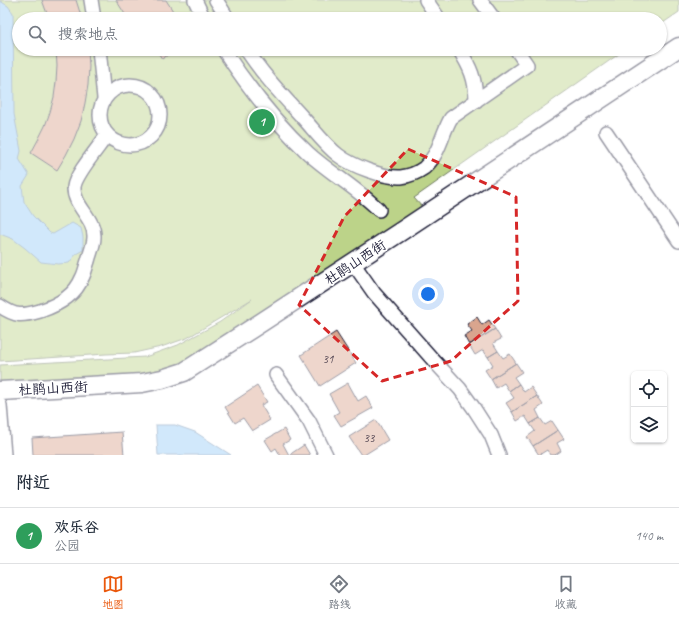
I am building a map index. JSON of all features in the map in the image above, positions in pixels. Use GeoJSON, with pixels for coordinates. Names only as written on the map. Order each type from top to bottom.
{"type":"FeatureCollection","features":[{"type":"Feature","properties":{"kind":"street"},"geometry":{"type":"LineString","coordinates":[[91,0],[93,12]]}},
{"type":"Feature","properties":{"kind":"street"},"geometry":{"type":"LineString","coordinates":[[195,0],[201,12]]}},
{"type":"Feature","properties":{"kind":"street"},"geometry":{"type":"LineString","coordinates":[[216,0],[224,12]]}},
{"type":"Feature","properties":{"kind":"street"},"geometry":{"type":"LineString","coordinates":[[426,0],[434,12]]}},
{"type":"Feature","properties":{"kind":"street"},"geometry":{"type":"LineString","coordinates":[[480,0],[489,12]]}},
{"type":"Feature","properties":{"kind":"street","name":"杜鹃山西街"},"geometry":{"type":"LineString","coordinates":[[667,56],[679,48]]}},
{"type":"Feature","properties":{"kind":"street"},"geometry":{"type":"LineString","coordinates":[[100,56],[104,98]]}},
{"type":"Feature","properties":{"kind":"street"},"geometry":{"type":"LineString","coordinates":[[228,56],[250,88],[282,127],[307,152],[368,199],[379,210]]}},
{"type":"Feature","properties":{"kind":"street"},"geometry":{"type":"LineString","coordinates":[[251,56],[270,82],[338,155],[365,170],[383,175],[400,177],[414,174],[424,168],[440,147],[447,125],[452,118],[527,65],[521,56]]}},
{"type":"Feature","properties":{"kind":"street"},"geometry":{"type":"LineString","coordinates":[[463,56],[473,76],[476,89],[476,100]]}},
{"type":"Feature","properties":{"kind":"street","name":"杜鹃山西街"},"geometry":{"type":"LineString","coordinates":[[0,391],[142,383],[184,372],[353,263],[667,56]]}},
{"type":"Feature","properties":{"kind":"street"},"geometry":{"type":"LineString","coordinates":[[129,84],[146,89],[153,95],[158,104],[161,119],[158,128],[150,138],[141,144],[125,146],[116,143],[107,136],[101,125],[99,117],[100,106],[110,91],[120,86],[129,84]]}},
{"type":"Feature","properties":{"kind":"street"},"geometry":{"type":"LineString","coordinates":[[269,111],[283,96]]}},
{"type":"Feature","properties":{"kind":"street"},"geometry":{"type":"LineString","coordinates":[[606,132],[679,241]]}},
{"type":"Feature","properties":{"kind":"street"},"geometry":{"type":"LineString","coordinates":[[0,306],[9,312],[19,315],[51,308],[65,300],[75,290],[82,279],[94,242],[94,234],[92,225],[76,198],[74,187],[77,177],[107,136]]}},
{"type":"Feature","properties":{"kind":"street"},"geometry":{"type":"LineString","coordinates":[[353,263],[374,293],[460,389],[473,406],[491,435],[499,455]]}},
{"type":"Feature","properties":{"kind":"street"},"geometry":{"type":"LineString","coordinates":[[276,375],[309,421],[326,455]]}},
{"type":"Feature","properties":{"kind":"street"},"geometry":{"type":"LineString","coordinates":[[0,405],[4,455]]}},
{"type":"Feature","properties":{"kind":"highlighted area"},"geometry":{"type":"Polygon","coordinates":[[[408,149],[516,197],[518,301],[451,361],[382,381],[299,305],[344,217],[408,149]]]}},
{"type":"Feature","properties":{"kind":"green space"},"geometry":{"type":"Polygon","coordinates":[[[0,0],[679,0],[679,12],[667,20],[667,12],[12,12],[12,56],[616,56],[414,198],[423,208],[175,372],[0,386],[0,365],[145,357],[178,345],[220,322],[252,299],[187,338],[161,347],[134,353],[0,361],[0,0]]]}},
{"type":"Feature","properties":{"kind":"water"},"geometry":{"type":"Polygon","coordinates":[[[0,1],[8,6],[12,12],[14,114],[21,151],[19,159],[29,175],[22,186],[24,202],[33,216],[50,233],[53,234],[72,223],[81,228],[83,250],[76,254],[69,263],[58,264],[41,262],[13,239],[0,234],[0,1]]]}},
{"type":"Feature","properties":{"kind":"water"},"geometry":{"type":"Polygon","coordinates":[[[156,425],[175,425],[195,432],[231,455],[158,455],[156,425]]]}},
{"type":"Feature","properties":{"kind":"building"},"geometry":{"type":"Polygon","coordinates":[[[42,0],[76,0],[80,12],[46,12],[42,0]]]}},
{"type":"Feature","properties":{"kind":"building"},"geometry":{"type":"Polygon","coordinates":[[[116,0],[166,0],[174,12],[124,12],[116,0]]]}},
{"type":"Feature","properties":{"kind":"building"},"geometry":{"type":"Polygon","coordinates":[[[56,56],[88,56],[88,85],[81,121],[74,139],[57,170],[31,153],[45,126],[50,112],[54,97],[56,56]]]}},
{"type":"Feature","properties":{"kind":"building"},"geometry":{"type":"Polygon","coordinates":[[[477,317],[482,325],[489,320],[495,329],[469,345],[464,336],[472,331],[467,324],[477,317]]]}},
{"type":"Feature","properties":{"kind":"building"},"geometry":{"type":"Polygon","coordinates":[[[495,329],[501,339],[493,343],[498,351],[488,357],[483,350],[475,355],[469,345],[495,329]]]}},
{"type":"Feature","properties":{"kind":"building"},"geometry":{"type":"Polygon","coordinates":[[[336,332],[356,363],[320,386],[301,355],[336,332]]]}},
{"type":"Feature","properties":{"kind":"building"},"geometry":{"type":"Polygon","coordinates":[[[498,351],[503,358],[510,354],[516,363],[491,379],[485,370],[493,365],[488,357],[498,351]]]}},
{"type":"Feature","properties":{"kind":"building"},"geometry":{"type":"Polygon","coordinates":[[[516,363],[522,372],[514,377],[519,384],[509,391],[504,383],[496,388],[491,379],[516,363]]]}},
{"type":"Feature","properties":{"kind":"building"},"geometry":{"type":"Polygon","coordinates":[[[348,383],[358,401],[366,396],[373,408],[341,426],[334,415],[339,412],[329,394],[348,383]]]}},
{"type":"Feature","properties":{"kind":"building"},"geometry":{"type":"Polygon","coordinates":[[[519,384],[524,392],[531,387],[537,396],[512,412],[506,403],[514,398],[509,391],[519,384]]]}},
{"type":"Feature","properties":{"kind":"building"},"geometry":{"type":"Polygon","coordinates":[[[257,386],[267,402],[261,405],[270,420],[252,431],[243,418],[235,423],[225,407],[257,386]]]}},
{"type":"Feature","properties":{"kind":"building"},"geometry":{"type":"Polygon","coordinates":[[[537,396],[543,405],[536,410],[540,418],[530,424],[525,416],[517,421],[512,412],[537,396]]]}},
{"type":"Feature","properties":{"kind":"building"},"geometry":{"type":"Polygon","coordinates":[[[540,418],[545,425],[552,421],[558,430],[533,446],[527,437],[535,431],[530,424],[540,418]]]}},
{"type":"Feature","properties":{"kind":"building"},"geometry":{"type":"Polygon","coordinates":[[[376,420],[388,440],[364,455],[361,455],[349,437],[376,420]]]}},
{"type":"Feature","properties":{"kind":"building"},"geometry":{"type":"Polygon","coordinates":[[[284,429],[290,440],[283,444],[289,455],[280,455],[276,448],[272,451],[265,440],[284,429]]]}},
{"type":"Feature","properties":{"kind":"building"},"geometry":{"type":"Polygon","coordinates":[[[558,430],[564,439],[557,443],[561,451],[555,455],[550,455],[547,450],[539,455],[533,446],[558,430]]]}},
{"type":"Feature","properties":{"kind":"building"},"geometry":{"type":"Polygon","coordinates":[[[122,432],[124,455],[33,455],[32,438],[122,432]]]}},
{"type":"Feature","properties":{"kind":"building"},"geometry":{"type":"Polygon","coordinates":[[[304,445],[310,455],[289,455],[304,445]]]}},
{"type":"Feature","properties":{"kind":"place","name":"欢乐谷"},"geometry":{"type":"Point","coordinates":[262,122]}}]}
